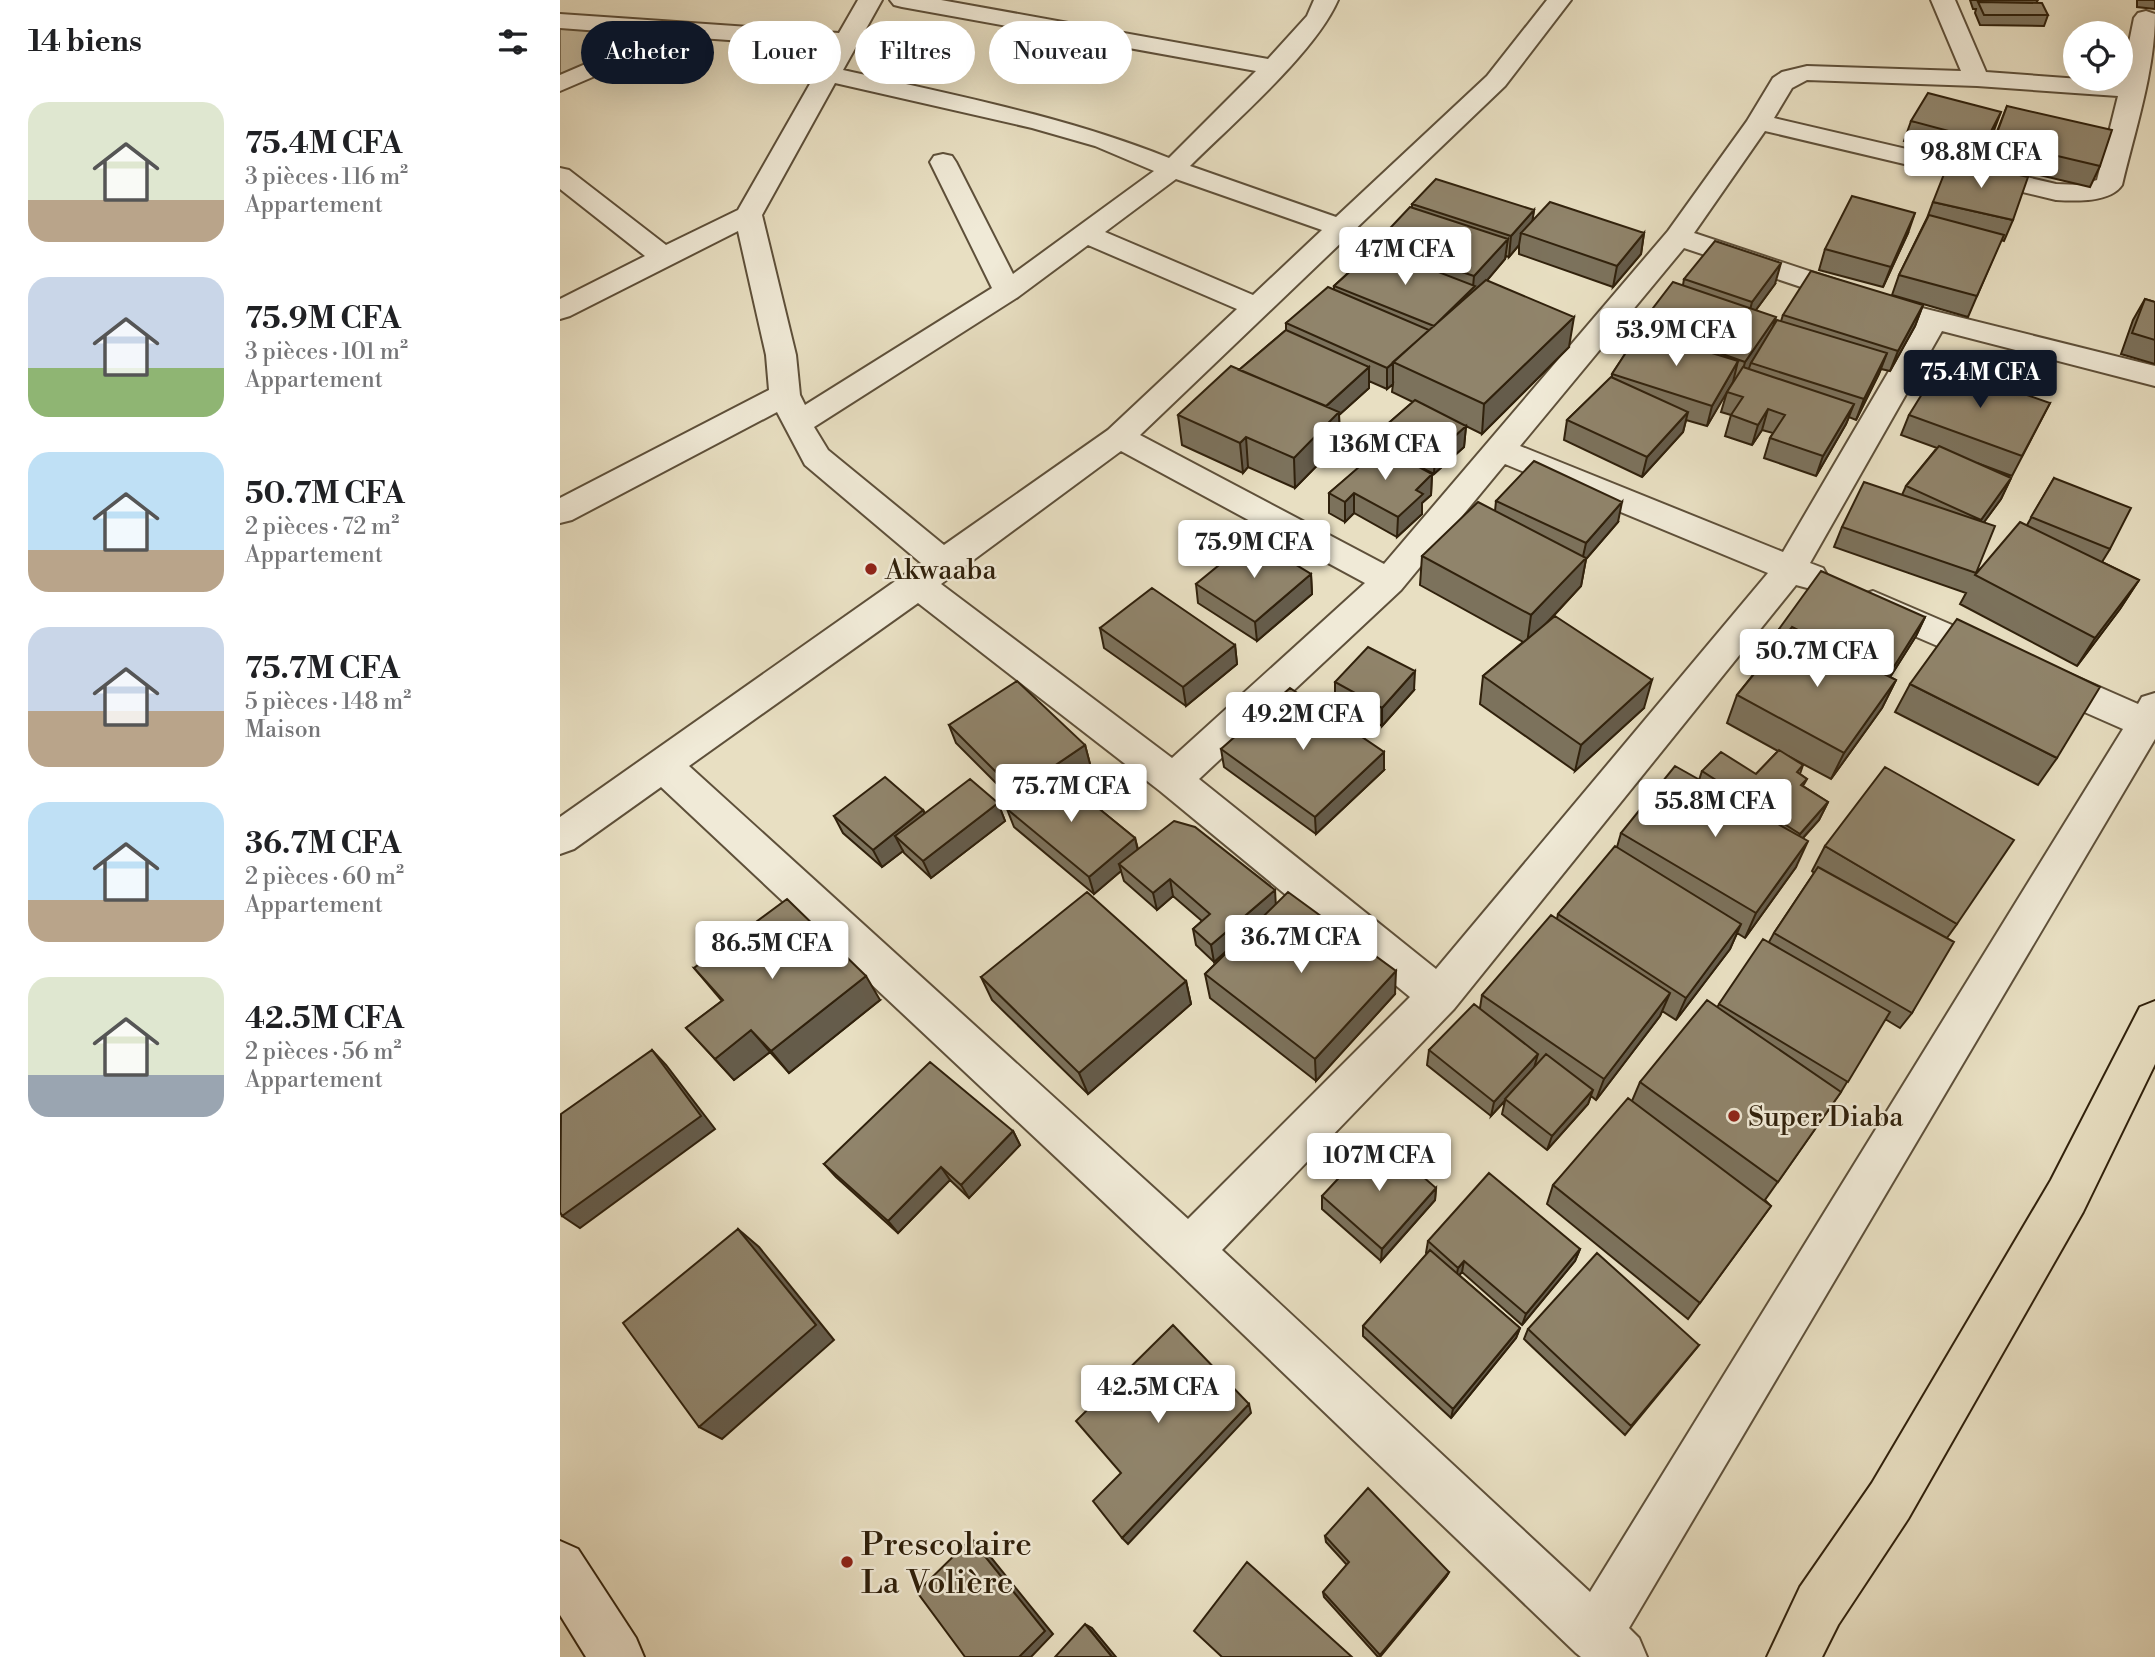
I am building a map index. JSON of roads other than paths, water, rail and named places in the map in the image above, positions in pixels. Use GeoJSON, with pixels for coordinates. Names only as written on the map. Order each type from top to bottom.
{"type":"FeatureCollection","features":[{"type":"Feature","properties":{"kind":"main road"},"geometry":{"type":"LineString","coordinates":[[1794,1657],[1819,1606],[1890,1501],[2067,1196],[2155,1020]]}},
{"type":"Feature","properties":{"kind":"street"},"geometry":{"type":"LineString","coordinates":[[841,51],[870,0]]}},
{"type":"Feature","properties":{"kind":"street"},"geometry":{"type":"LineString","coordinates":[[902,0],[1274,67]]}},
{"type":"Feature","properties":{"kind":"street"},"geometry":{"type":"LineString","coordinates":[[797,425],[1008,291],[1172,169],[1274,67],[1318,18],[1326,0]]}},
{"type":"Feature","properties":{"kind":"street"},"geometry":{"type":"LineString","coordinates":[[560,838],[664,766],[1119,437],[1496,81],[1559,0]]}},
{"type":"Feature","properties":{"kind":"street"},"geometry":{"type":"LineString","coordinates":[[1943,0],[1977,79]]}},
{"type":"Feature","properties":{"kind":"street"},"geometry":{"type":"LineString","coordinates":[[2133,90],[2146,18]]}},
{"type":"Feature","properties":{"kind":"street"},"geometry":{"type":"LineString","coordinates":[[560,21],[581,23]]}},
{"type":"Feature","properties":{"kind":"street"},"geometry":{"type":"LineString","coordinates":[[714,33],[847,40]]}},
{"type":"Feature","properties":{"kind":"street"},"geometry":{"type":"LineString","coordinates":[[1173,780],[1388,581],[1678,237],[1759,122],[1782,83],[1791,77],[1807,74],[1977,79],[2063,85]]}},
{"type":"Feature","properties":{"kind":"street"},"geometry":{"type":"LineString","coordinates":[[560,84],[581,75]]}},
{"type":"Feature","properties":{"kind":"street"},"geometry":{"type":"LineString","coordinates":[[841,77],[1038,122],[1104,141],[1172,169],[1341,228]]}},
{"type":"Feature","properties":{"kind":"street"},"geometry":{"type":"LineString","coordinates":[[560,310],[748,215],[823,84]]}},
{"type":"Feature","properties":{"kind":"street"},"geometry":{"type":"LineString","coordinates":[[1759,122],[2056,192],[2083,193],[2109,185],[2133,91]]}},
{"type":"Feature","properties":{"kind":"street"},"geometry":{"type":"LineString","coordinates":[[943,162],[1008,291]]}},
{"type":"Feature","properties":{"kind":"street"},"geometry":{"type":"LineString","coordinates":[[560,176],[664,257]]}},
{"type":"Feature","properties":{"kind":"street"},"geometry":{"type":"LineString","coordinates":[[748,215],[781,355],[785,395],[797,425],[816,457],[931,574],[1173,780],[1440,996]]}},
{"type":"Feature","properties":{"kind":"street"},"geometry":{"type":"LineString","coordinates":[[1085,234],[1256,307]]}},
{"type":"Feature","properties":{"kind":"street"},"geometry":{"type":"LineString","coordinates":[[1678,237],[1933,321],[2155,376]]}},
{"type":"Feature","properties":{"kind":"street"},"geometry":{"type":"LineString","coordinates":[[1189,1251],[1440,996],[1791,568],[1933,321]]}},
{"type":"Feature","properties":{"kind":"street"},"geometry":{"type":"LineString","coordinates":[[560,512],[785,395]]}},
{"type":"Feature","properties":{"kind":"street"},"geometry":{"type":"LineString","coordinates":[[1119,437],[1388,581]]}},
{"type":"Feature","properties":{"kind":"street"},"geometry":{"type":"LineString","coordinates":[[664,766],[1189,1251],[1607,1645],[2149,715],[1499,450]]}},
{"type":"Feature","properties":{"kind":"street"},"geometry":{"type":"LineString","coordinates":[[560,1567],[617,1657]]}},
{"type":"Feature","properties":{"kind":"place","name":"Akwaaba"},"geometry":{"type":"Point","coordinates":[871,569]}},
{"type":"Feature","properties":{"kind":"place","name":"Super Diaba"},"geometry":{"type":"Point","coordinates":[1734,1116]}},
{"type":"Feature","properties":{"kind":"place","name":"Prescolaire La Volière"},"geometry":{"type":"Point","coordinates":[847,1562]}}]}
